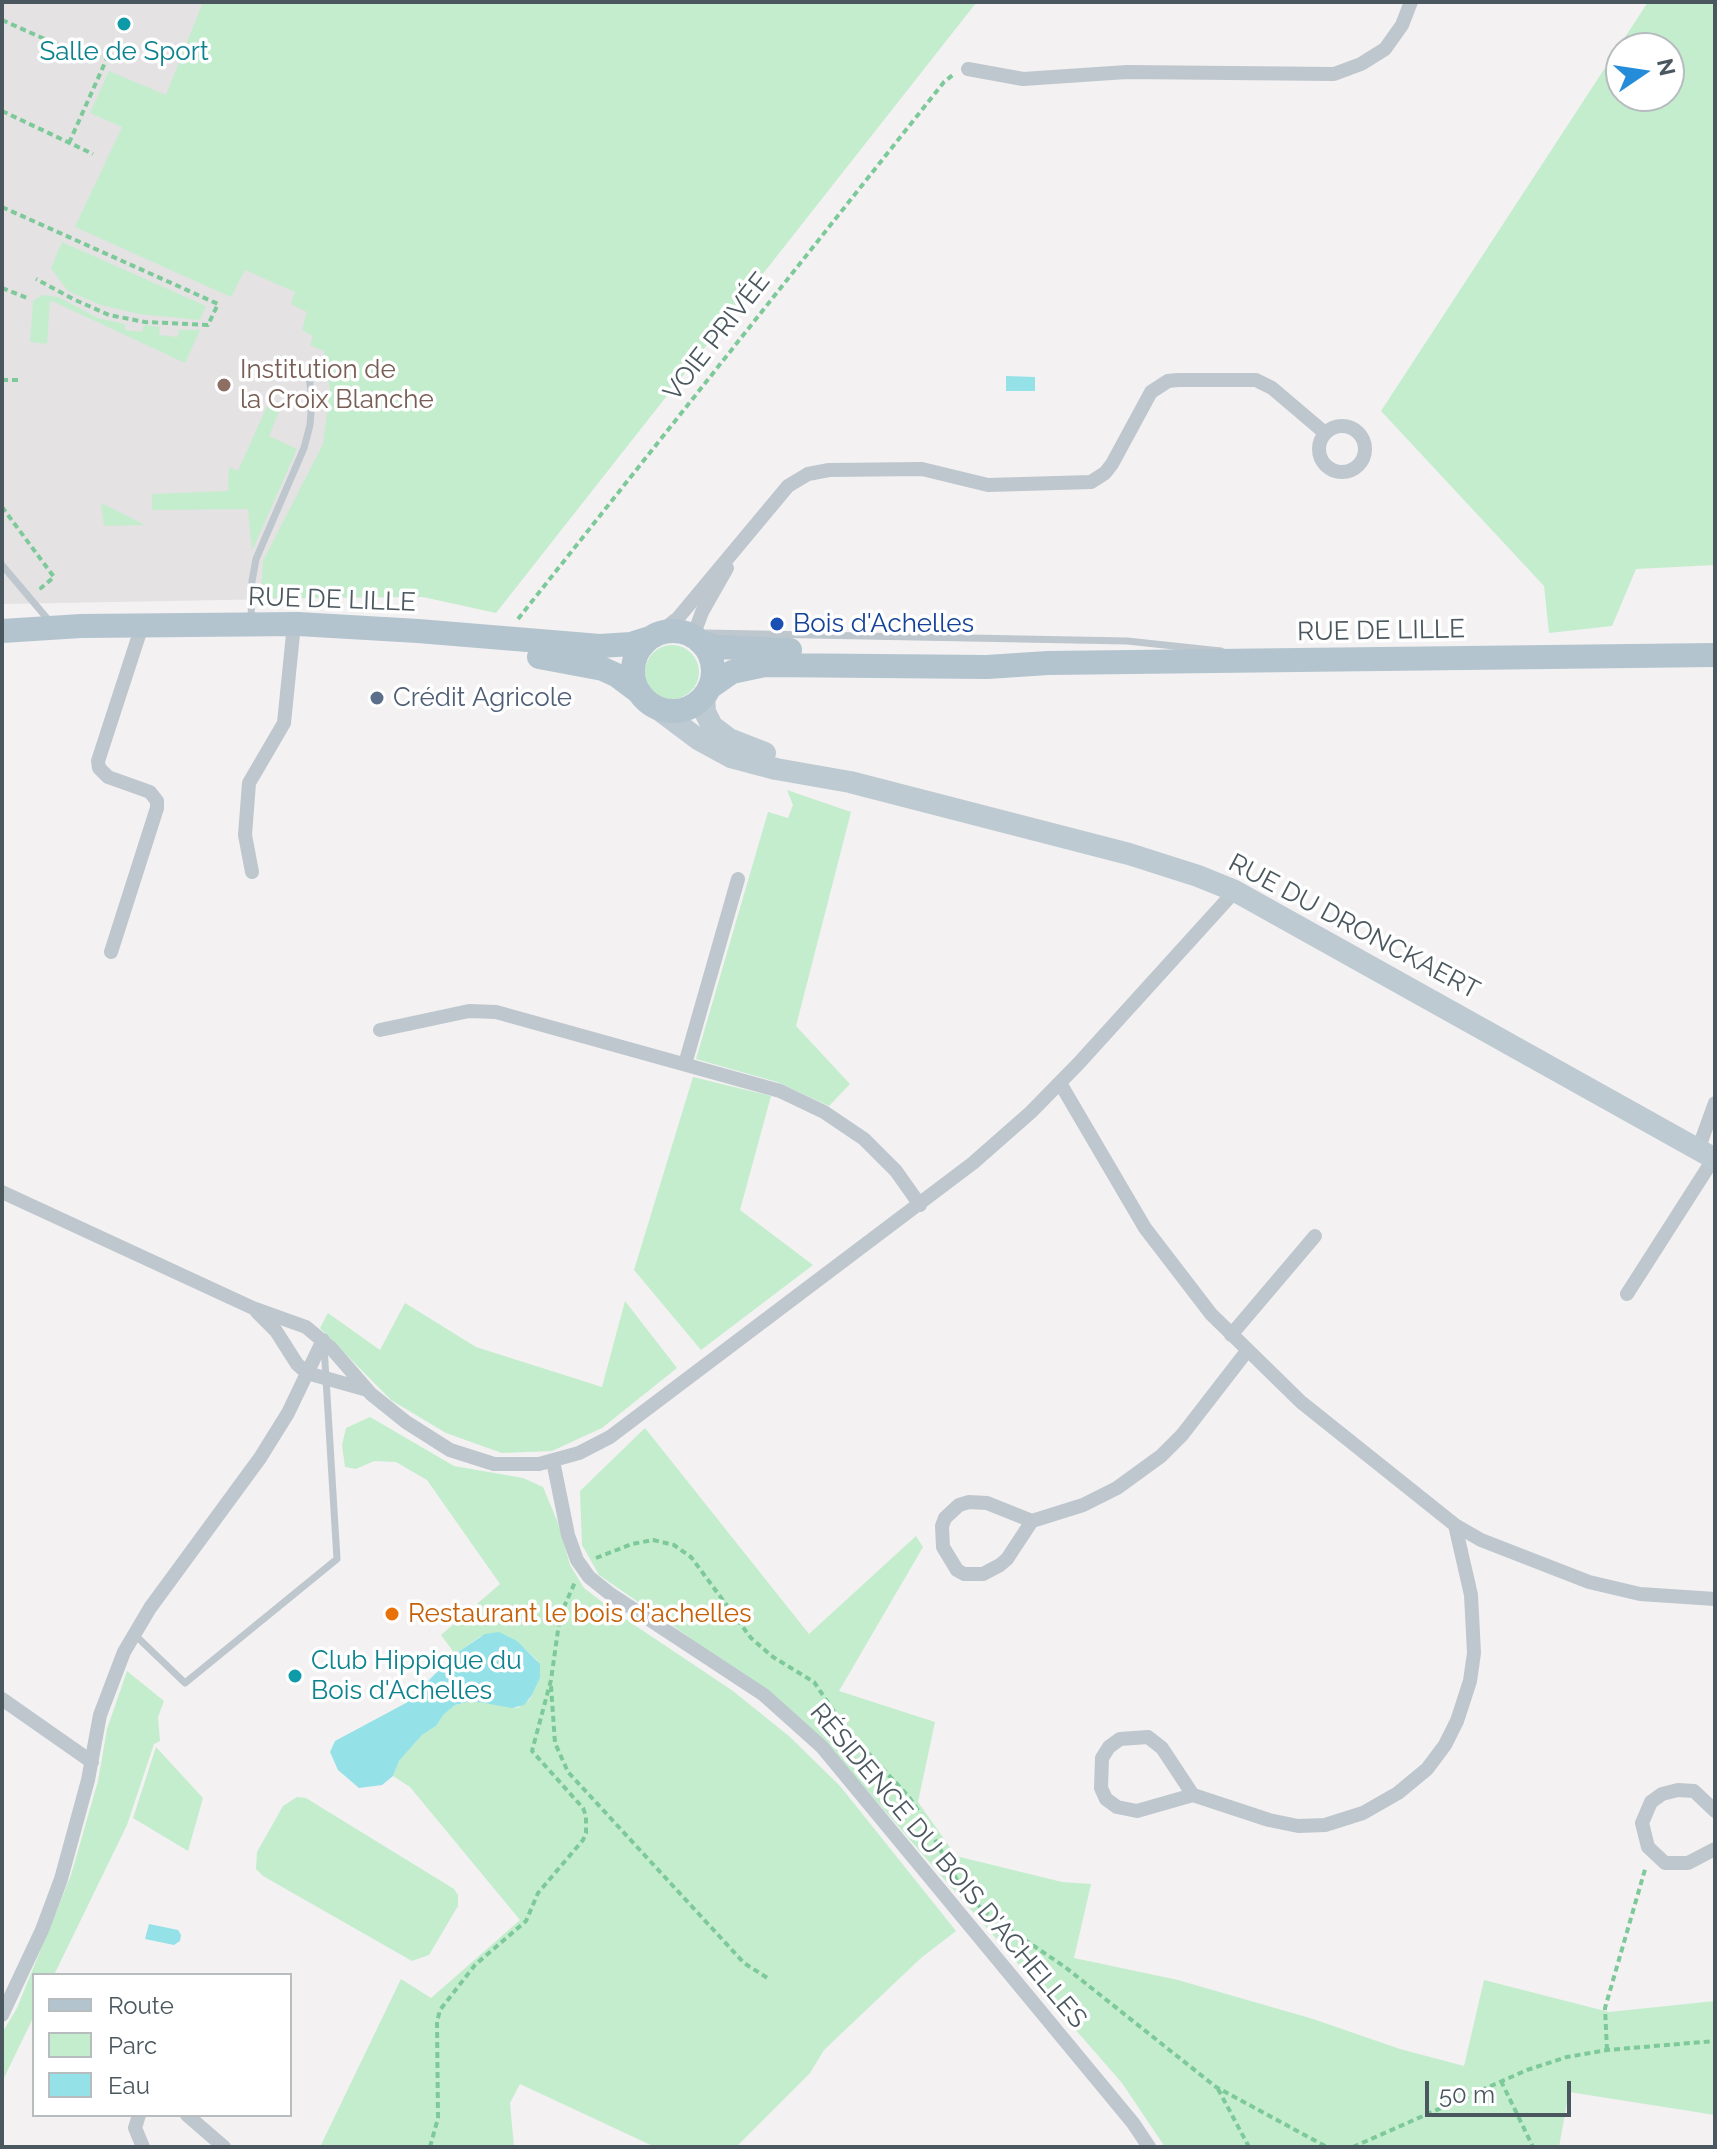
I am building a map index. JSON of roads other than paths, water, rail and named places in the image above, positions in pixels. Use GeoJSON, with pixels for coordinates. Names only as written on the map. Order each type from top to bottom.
{"type":"FeatureCollection","features":[{"type":"Feature","properties":{"kind":"main road","name":"RUE DE LILLE"},"geometry":{"type":"LineString","coordinates":[[4,631],[251,624],[338,626],[600,646],[631,644],[655,636]]}},
{"type":"Feature","properties":{"kind":"main road"},"geometry":{"type":"LineString","coordinates":[[4,631],[139,635],[293,634],[476,647],[596,666],[616,675],[647,700],[667,710],[682,710],[694,704],[707,691],[713,675],[711,661],[693,636],[672,631],[655,636],[640,648],[634,661],[633,675],[647,700]]}},
{"type":"Feature","properties":{"kind":"main road","name":"RUE DE LILLE"},"geometry":{"type":"LineString","coordinates":[[693,636],[712,646],[733,648],[960,655],[1048,663]]}},
{"type":"Feature","properties":{"kind":"main road","name":"RUE DE LILLE"},"geometry":{"type":"LineString","coordinates":[[707,691],[732,672],[765,665],[987,667],[1048,663],[1715,655]]}},
{"type":"Feature","properties":{"kind":"main road","name":"RUE DU DRONCKAERT"},"geometry":{"type":"LineString","coordinates":[[707,691],[705,712],[709,722],[729,739],[850,782]]}},
{"type":"Feature","properties":{"kind":"main road","name":"RUE DU DRONCKAERT"},"geometry":{"type":"LineString","coordinates":[[647,700],[698,739],[724,754],[776,769],[850,782],[1129,854],[1235,891],[1709,1156]]}},
{"type":"Feature","properties":{"kind":"street"},"geometry":{"type":"LineString","coordinates":[[968,69],[1023,79],[1127,72],[1334,74],[1361,64],[1385,49],[1402,25],[1411,2]]}},
{"type":"Feature","properties":{"kind":"street"},"geometry":{"type":"LineString","coordinates":[[655,636],[678,618],[788,486],[799,477],[816,472],[922,469],[988,485],[1091,482],[1112,464],[1145,398],[1168,381],[1256,380],[1272,388],[1325,433]]}},
{"type":"Feature","properties":{"kind":"street"},"geometry":{"type":"LineString","coordinates":[[693,636],[710,596],[746,536]]}},
{"type":"Feature","properties":{"kind":"street"},"geometry":{"type":"LineString","coordinates":[[252,872],[245,835],[249,783],[284,723],[293,634]]}},
{"type":"Feature","properties":{"kind":"street"},"geometry":{"type":"LineString","coordinates":[[111,952],[157,808],[157,801],[150,792],[108,777],[99,768],[98,761],[139,635]]}},
{"type":"Feature","properties":{"kind":"street"},"geometry":{"type":"LineString","coordinates":[[685,1064],[738,879]]}},
{"type":"Feature","properties":{"kind":"street"},"geometry":{"type":"LineString","coordinates":[[2,1192],[253,1308],[306,1327],[323,1340],[371,1394],[421,1433],[462,1456],[508,1466],[553,1461],[590,1449],[610,1437],[920,1205],[1001,1139],[1060,1083],[1235,891]]}},
{"type":"Feature","properties":{"kind":"street"},"geometry":{"type":"LineString","coordinates":[[380,1030],[469,1011],[496,1012],[780,1091],[824,1112],[852,1130],[885,1160],[920,1205]]}},
{"type":"Feature","properties":{"kind":"street"},"geometry":{"type":"LineString","coordinates":[[1060,1083],[1145,1228],[1190,1289],[1231,1335],[1301,1402],[1455,1525],[1481,1540],[1589,1582],[1640,1594],[1715,1599]]}},
{"type":"Feature","properties":{"kind":"street"},"geometry":{"type":"LineString","coordinates":[[1627,1294],[1709,1156],[1715,1103]]}},
{"type":"Feature","properties":{"kind":"street"},"geometry":{"type":"LineString","coordinates":[[1231,1335],[1315,1236]]}},
{"type":"Feature","properties":{"kind":"street"},"geometry":{"type":"LineString","coordinates":[[253,1308],[276,1331],[297,1364],[307,1373],[355,1386],[371,1394]]}},
{"type":"Feature","properties":{"kind":"street"},"geometry":{"type":"LineString","coordinates":[[2,2015],[38,1941],[61,1879],[92,1762],[104,1699],[134,1634],[260,1458],[288,1413],[323,1340]]}},
{"type":"Feature","properties":{"kind":"street"},"geometry":{"type":"LineString","coordinates":[[1032,1521],[1007,1559],[983,1574],[964,1574],[957,1570],[943,1547],[942,1526],[945,1518],[959,1505],[987,1503],[1032,1521],[1102,1497],[1153,1463],[1192,1423],[1247,1351]]}},
{"type":"Feature","properties":{"kind":"street","name":"RÉSIDENCE DU BOIS D'ACHELLES"},"geometry":{"type":"LineString","coordinates":[[553,1461],[564,1522],[582,1568],[609,1593],[764,1695],[822,1747],[1133,2123],[1149,2147]]}},
{"type":"Feature","properties":{"kind":"street"},"geometry":{"type":"LineString","coordinates":[[1193,1795],[1162,1748],[1148,1737],[1120,1739],[1109,1747],[1102,1758],[1101,1788],[1106,1799],[1117,1807],[1137,1811],[1193,1795],[1284,1824],[1325,1825],[1349,1818],[1385,1802],[1427,1769],[1457,1721],[1470,1681],[1474,1653],[1471,1595],[1455,1525]]}},
{"type":"Feature","properties":{"kind":"street"},"geometry":{"type":"LineString","coordinates":[[2,1699],[92,1762]]}},
{"type":"Feature","properties":{"kind":"street"},"geometry":{"type":"LineString","coordinates":[[1715,1811],[1694,1791],[1678,1790],[1657,1797],[1647,1807],[1642,1823],[1644,1839],[1653,1854],[1665,1863],[1679,1865],[1698,1860],[1715,1849]]}},
{"type":"Feature","properties":{"kind":"street"},"geometry":{"type":"LineString","coordinates":[[138,2117],[135,2128],[143,2147]]}},
{"type":"Feature","properties":{"kind":"street"},"geometry":{"type":"LineString","coordinates":[[189,2117],[224,2147]]}},
{"type":"Feature","properties":{"kind":"lane"},"geometry":{"type":"LineString","coordinates":[[251,624],[256,559],[304,448],[310,425],[312,399],[309,377]]}},
{"type":"Feature","properties":{"kind":"lane"},"geometry":{"type":"LineString","coordinates":[[2,565],[54,628]]}},
{"type":"Feature","properties":{"kind":"lane"},"geometry":{"type":"LineString","coordinates":[[693,636],[1127,641],[1211,649],[1266,661]]}},
{"type":"Feature","properties":{"kind":"lane"},"geometry":{"type":"LineString","coordinates":[[134,1634],[185,1683],[337,1559],[328,1379],[323,1340]]}},
{"type":"Feature","properties":{"kind":"water"},"geometry":{"type":"Polygon","coordinates":[[[1006,376],[1035,377],[1035,391],[1006,391],[1006,376]]]}},
{"type":"Feature","properties":{"kind":"water"},"geometry":{"type":"Polygon","coordinates":[[[499,1632],[517,1641],[540,1664],[540,1678],[524,1705],[512,1708],[473,1701],[455,1705],[436,1726],[422,1735],[399,1761],[393,1776],[382,1785],[359,1788],[338,1770],[330,1752],[335,1741],[406,1703],[455,1654],[485,1634],[499,1632]]]}},
{"type":"Feature","properties":{"kind":"water"},"geometry":{"type":"Polygon","coordinates":[[[149,1924],[178,1930],[180,1941],[174,1945],[145,1939],[149,1924]]]}},
{"type":"Feature","properties":{"kind":"place","name":"Salle de Sport"},"geometry":{"type":"Point","coordinates":[124,24]}},
{"type":"Feature","properties":{"kind":"place","name":"Institution de la Croix Blanche"},"geometry":{"type":"Point","coordinates":[224,385]}},
{"type":"Feature","properties":{"kind":"place","name":"Bois d'Achelles"},"geometry":{"type":"Point","coordinates":[777,624]}},
{"type":"Feature","properties":{"kind":"place","name":"Crédit Agricole"},"geometry":{"type":"Point","coordinates":[377,698]}},
{"type":"Feature","properties":{"kind":"place","name":"Restaurant le bois d'achelles"},"geometry":{"type":"Point","coordinates":[392,1614]}},
{"type":"Feature","properties":{"kind":"place","name":"Club Hippique du Bois d'Achelles"},"geometry":{"type":"Point","coordinates":[295,1676]}}]}
